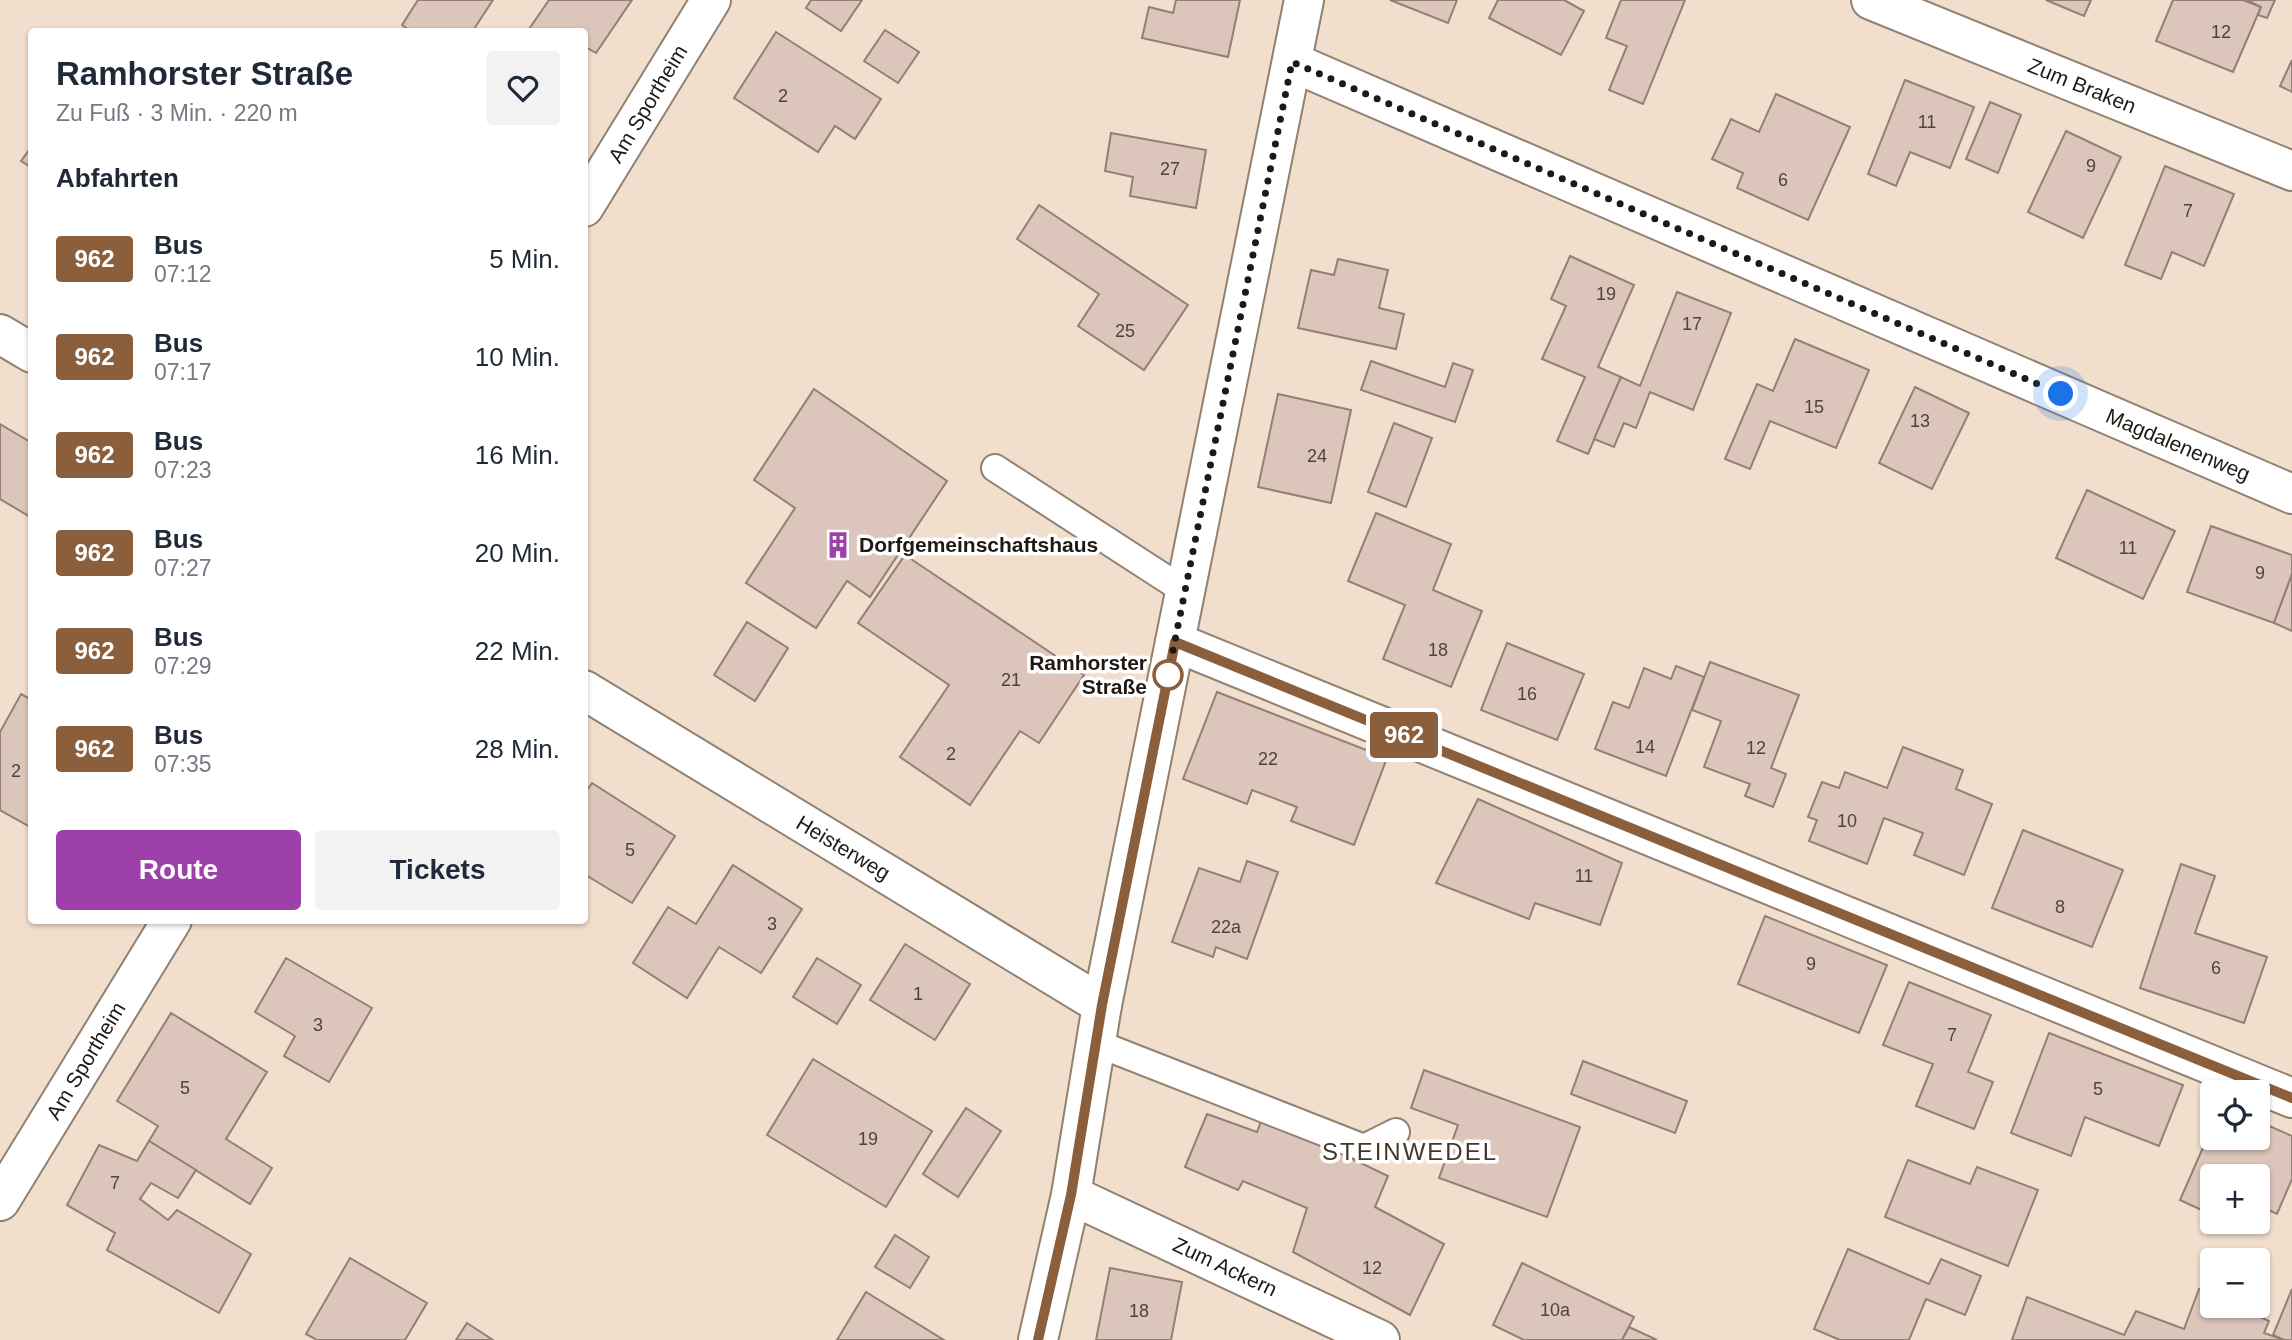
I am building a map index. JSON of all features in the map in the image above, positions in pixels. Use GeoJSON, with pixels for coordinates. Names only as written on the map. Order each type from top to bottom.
{"type":"FeatureCollection","features":[{"type":"Feature","properties":{"kind":"street","name":"Am Sportheim"},"geometry":{"type":"LineString","coordinates":[[588,200],[711,0]]}},
{"type":"Feature","properties":{"kind":"street"},"geometry":{"type":"LineString","coordinates":[[1038,1340],[1071,1195],[1102,1005],[1304,0]]}},
{"type":"Feature","properties":{"kind":"street","name":"Zum Braken"},"geometry":{"type":"LineString","coordinates":[[1871,0],[2292,171]]}},
{"type":"Feature","properties":{"kind":"street","name":"Magdalenenweg"},"geometry":{"type":"LineString","coordinates":[[1292,62],[2292,494]]}},
{"type":"Feature","properties":{"kind":"street"},"geometry":{"type":"LineString","coordinates":[[0,334],[28,351]]}},
{"type":"Feature","properties":{"kind":"street"},"geometry":{"type":"LineString","coordinates":[[1175,642],[2292,1098]]}},
{"type":"Feature","properties":{"kind":"street","name":"Heisterweg"},"geometry":{"type":"LineString","coordinates":[[588,692],[1102,1005]]}},
{"type":"Feature","properties":{"kind":"street","name":"Am Sportheim"},"geometry":{"type":"LineString","coordinates":[[0,1201],[170,924]]}},
{"type":"Feature","properties":{"kind":"street","name":"Zum Ackern"},"geometry":{"type":"LineString","coordinates":[[1071,1195],[1380,1340]]}},
{"type":"Feature","properties":{"kind":"lane"},"geometry":{"type":"LineString","coordinates":[[995,468],[1185,591]]}},
{"type":"Feature","properties":{"kind":"lane"},"geometry":{"type":"LineString","coordinates":[[1096,1043],[1364,1147],[1396,1132]]}},
{"type":"Feature","properties":{"kind":"building"},"geometry":{"type":"Polygon","coordinates":[[[418,0],[493,0],[475,28],[406,28],[402,25],[418,0]]]}},
{"type":"Feature","properties":{"kind":"building"},"geometry":{"type":"Polygon","coordinates":[[[549,0],[632,0],[596,53],[588,48],[588,28],[530,28],[549,0]]]}},
{"type":"Feature","properties":{"kind":"building"},"geometry":{"type":"Polygon","coordinates":[[[811,0],[862,0],[841,31],[806,8],[811,0]]]}},
{"type":"Feature","properties":{"kind":"building"},"geometry":{"type":"Polygon","coordinates":[[[1176,0],[1240,0],[1228,57],[1142,38],[1149,7],[1173,13],[1176,0]]]}},
{"type":"Feature","properties":{"kind":"building"},"geometry":{"type":"Polygon","coordinates":[[[1390,0],[1457,0],[1448,23],[1390,0]]]}},
{"type":"Feature","properties":{"kind":"building"},"geometry":{"type":"Polygon","coordinates":[[[1498,0],[1564,0],[1584,11],[1561,55],[1489,18],[1498,0]]]}},
{"type":"Feature","properties":{"kind":"building"},"geometry":{"type":"Polygon","coordinates":[[[1621,0],[1685,0],[1643,104],[1609,90],[1627,46],[1606,38],[1621,0]]]}},
{"type":"Feature","properties":{"kind":"building"},"geometry":{"type":"Polygon","coordinates":[[[2046,0],[2091,0],[2084,16],[2046,0]]]}},
{"type":"Feature","properties":{"kind":"building"},"geometry":{"type":"Polygon","coordinates":[[[2173,0],[2243,0],[2261,7],[2233,72],[2156,41],[2173,0]]]}},
{"type":"Feature","properties":{"kind":"building"},"geometry":{"type":"Polygon","coordinates":[[[2247,0],[2275,0],[2267,18],[2258,15],[2261,7],[2247,0]]]}},
{"type":"Feature","properties":{"kind":"building"},"geometry":{"type":"Polygon","coordinates":[[[885,30],[919,52],[898,83],[864,61],[885,30]]]}},
{"type":"Feature","properties":{"kind":"building"},"geometry":{"type":"Polygon","coordinates":[[[776,32],[881,99],[855,139],[835,126],[818,152],[734,98],[776,32]]]}},
{"type":"Feature","properties":{"kind":"building"},"geometry":{"type":"Polygon","coordinates":[[[2292,60],[2292,92],[2280,86],[2292,60]]]}},
{"type":"Feature","properties":{"kind":"building"},"geometry":{"type":"Polygon","coordinates":[[[1905,80],[1974,107],[1950,168],[1910,152],[1896,186],[1868,174],[1905,80]]]}},
{"type":"Feature","properties":{"kind":"building"},"geometry":{"type":"Polygon","coordinates":[[[1776,94],[1850,127],[1808,220],[1737,188],[1743,173],[1712,159],[1731,119],[1759,132],[1776,94]]]}},
{"type":"Feature","properties":{"kind":"building"},"geometry":{"type":"Polygon","coordinates":[[[1990,102],[2021,115],[1998,173],[1966,159],[1990,102]]]}},
{"type":"Feature","properties":{"kind":"building"},"geometry":{"type":"Polygon","coordinates":[[[2066,131],[2121,157],[2083,238],[2028,212],[2066,131]]]}},
{"type":"Feature","properties":{"kind":"building"},"geometry":{"type":"Polygon","coordinates":[[[1111,133],[1206,150],[1196,208],[1130,196],[1133,177],[1105,171],[1111,133]]]}},
{"type":"Feature","properties":{"kind":"building"},"geometry":{"type":"Polygon","coordinates":[[[28,151],[28,165],[21,161],[28,151]]]}},
{"type":"Feature","properties":{"kind":"building"},"geometry":{"type":"Polygon","coordinates":[[[2165,166],[2234,194],[2204,266],[2172,252],[2161,279],[2125,265],[2165,166]]]}},
{"type":"Feature","properties":{"kind":"building"},"geometry":{"type":"Polygon","coordinates":[[[1039,205],[1188,305],[1144,370],[1078,326],[1099,294],[1017,239],[1039,205]]]}},
{"type":"Feature","properties":{"kind":"building"},"geometry":{"type":"Polygon","coordinates":[[[1570,256],[1634,285],[1598,367],[1621,377],[1588,454],[1557,441],[1585,377],[1542,359],[1566,306],[1551,299],[1570,256]]]}},
{"type":"Feature","properties":{"kind":"building"},"geometry":{"type":"Polygon","coordinates":[[[1338,259],[1388,270],[1379,308],[1404,314],[1396,349],[1298,328],[1311,270],[1334,275],[1338,259]]]}},
{"type":"Feature","properties":{"kind":"building"},"geometry":{"type":"Polygon","coordinates":[[[1677,292],[1731,313],[1693,410],[1650,392],[1636,428],[1624,423],[1614,447],[1594,439],[1621,377],[1640,386],[1677,292]]]}},
{"type":"Feature","properties":{"kind":"building"},"geometry":{"type":"Polygon","coordinates":[[[1795,339],[1869,370],[1836,448],[1770,421],[1750,469],[1725,459],[1757,384],[1773,391],[1795,339]]]}},
{"type":"Feature","properties":{"kind":"building"},"geometry":{"type":"Polygon","coordinates":[[[1371,361],[1445,387],[1453,363],[1473,370],[1455,422],[1361,390],[1371,361]]]}},
{"type":"Feature","properties":{"kind":"building"},"geometry":{"type":"Polygon","coordinates":[[[1915,387],[1969,413],[1932,489],[1879,463],[1915,387]]]}},
{"type":"Feature","properties":{"kind":"building","name":"Dorfgemeinschaftshaus"},"geometry":{"type":"Polygon","coordinates":[[[814,389],[947,481],[870,597],[847,581],[816,628],[746,583],[795,508],[754,480],[814,389]]]}},
{"type":"Feature","properties":{"kind":"building"},"geometry":{"type":"Polygon","coordinates":[[[1278,394],[1351,410],[1331,503],[1258,487],[1278,394]]]}},
{"type":"Feature","properties":{"kind":"building"},"geometry":{"type":"Polygon","coordinates":[[[1394,423],[1432,438],[1406,507],[1368,492],[1394,423]]]}},
{"type":"Feature","properties":{"kind":"building"},"geometry":{"type":"Polygon","coordinates":[[[0,424],[28,441],[28,516],[0,499],[0,424]]]}},
{"type":"Feature","properties":{"kind":"building"},"geometry":{"type":"Polygon","coordinates":[[[2087,490],[2175,531],[2143,599],[2056,558],[2087,490]]]}},
{"type":"Feature","properties":{"kind":"building"},"geometry":{"type":"Polygon","coordinates":[[[1376,513],[1451,544],[1433,590],[1482,611],[1451,687],[1383,659],[1405,605],[1348,581],[1376,513]]]}},
{"type":"Feature","properties":{"kind":"building"},"geometry":{"type":"Polygon","coordinates":[[[2211,526],[2292,555],[2292,574],[2274,623],[2187,592],[2211,526]]]}},
{"type":"Feature","properties":{"kind":"building"},"geometry":{"type":"Polygon","coordinates":[[[905,555],[1084,675],[1039,743],[1020,731],[970,805],[900,757],[949,685],[858,623],[905,555]]]}},
{"type":"Feature","properties":{"kind":"building"},"geometry":{"type":"Polygon","coordinates":[[[2292,574],[2292,631],[2274,623],[2292,574]]]}},
{"type":"Feature","properties":{"kind":"building"},"geometry":{"type":"Polygon","coordinates":[[[747,622],[788,648],[755,701],[714,675],[747,622]]]}},
{"type":"Feature","properties":{"kind":"building"},"geometry":{"type":"Polygon","coordinates":[[[1507,643],[1584,674],[1557,740],[1481,710],[1507,643]]]}},
{"type":"Feature","properties":{"kind":"building"},"geometry":{"type":"Polygon","coordinates":[[[1710,662],[1799,695],[1771,768],[1786,774],[1773,807],[1745,796],[1750,784],[1704,767],[1721,721],[1692,710],[1710,662]]]}},
{"type":"Feature","properties":{"kind":"building"},"geometry":{"type":"Polygon","coordinates":[[[1676,666],[1704,677],[1666,776],[1595,749],[1613,702],[1629,708],[1644,668],[1671,679],[1676,666]]]}},
{"type":"Feature","properties":{"kind":"building"},"geometry":{"type":"Polygon","coordinates":[[[1217,692],[1387,758],[1354,845],[1291,821],[1297,807],[1252,790],[1247,804],[1183,779],[1217,692]]]}},
{"type":"Feature","properties":{"kind":"building"},"geometry":{"type":"Polygon","coordinates":[[[21,694],[28,698],[28,826],[0,810],[0,732],[21,694]]]}},
{"type":"Feature","properties":{"kind":"building"},"geometry":{"type":"Polygon","coordinates":[[[1903,747],[1963,770],[1956,789],[1992,804],[1964,875],[1914,855],[1923,833],[1884,818],[1867,864],[1809,841],[1817,820],[1808,817],[1822,782],[1839,788],[1845,772],[1887,788],[1903,747]]]}},
{"type":"Feature","properties":{"kind":"building"},"geometry":{"type":"Polygon","coordinates":[[[592,783],[675,836],[632,903],[588,876],[588,788],[592,783]]]}},
{"type":"Feature","properties":{"kind":"building"},"geometry":{"type":"Polygon","coordinates":[[[1478,799],[1622,863],[1600,925],[1535,903],[1529,919],[1436,883],[1478,799]]]}},
{"type":"Feature","properties":{"kind":"building"},"geometry":{"type":"Polygon","coordinates":[[[2023,830],[2123,870],[2092,947],[1992,908],[2023,830]]]}},
{"type":"Feature","properties":{"kind":"building"},"geometry":{"type":"Polygon","coordinates":[[[1247,861],[1278,872],[1247,959],[1216,947],[1213,957],[1172,942],[1199,868],[1240,882],[1247,861]]]}},
{"type":"Feature","properties":{"kind":"building"},"geometry":{"type":"Polygon","coordinates":[[[2181,864],[2215,876],[2195,933],[2267,957],[2244,1023],[2140,988],[2181,864]]]}},
{"type":"Feature","properties":{"kind":"building"},"geometry":{"type":"Polygon","coordinates":[[[733,865],[802,909],[761,973],[719,947],[687,998],[633,963],[668,907],[696,924],[733,865]]]}},
{"type":"Feature","properties":{"kind":"building"},"geometry":{"type":"Polygon","coordinates":[[[1765,916],[1887,965],[1859,1033],[1738,984],[1765,916]]]}},
{"type":"Feature","properties":{"kind":"building"},"geometry":{"type":"Polygon","coordinates":[[[905,944],[970,984],[935,1040],[870,1000],[905,944]]]}},
{"type":"Feature","properties":{"kind":"building"},"geometry":{"type":"Polygon","coordinates":[[[286,958],[372,1008],[329,1082],[284,1056],[295,1036],[255,1012],[286,958]]]}},
{"type":"Feature","properties":{"kind":"building"},"geometry":{"type":"Polygon","coordinates":[[[817,958],[861,985],[837,1024],[793,997],[817,958]]]}},
{"type":"Feature","properties":{"kind":"building"},"geometry":{"type":"Polygon","coordinates":[[[1909,982],[1991,1015],[1968,1072],[1993,1082],[1974,1129],[1916,1106],[1933,1064],[1883,1045],[1909,982]]]}},
{"type":"Feature","properties":{"kind":"building"},"geometry":{"type":"Polygon","coordinates":[[[171,1013],[267,1072],[226,1139],[272,1168],[250,1204],[149,1141],[158,1126],[117,1101],[171,1013]]]}},
{"type":"Feature","properties":{"kind":"building"},"geometry":{"type":"Polygon","coordinates":[[[2049,1033],[2183,1085],[2159,1146],[2085,1117],[2071,1156],[2011,1133],[2049,1033]]]}},
{"type":"Feature","properties":{"kind":"building"},"geometry":{"type":"Polygon","coordinates":[[[813,1059],[932,1131],[886,1207],[767,1135],[813,1059]]]}},
{"type":"Feature","properties":{"kind":"building"},"geometry":{"type":"Polygon","coordinates":[[[1583,1061],[1687,1101],[1675,1133],[1571,1094],[1583,1061]]]}},
{"type":"Feature","properties":{"kind":"building"},"geometry":{"type":"Polygon","coordinates":[[[1424,1070],[1580,1127],[1547,1217],[1439,1178],[1458,1125],[1411,1108],[1424,1070]]]}},
{"type":"Feature","properties":{"kind":"building"},"geometry":{"type":"Polygon","coordinates":[[[966,1108],[1001,1131],[958,1197],[923,1174],[966,1108]]]}},
{"type":"Feature","properties":{"kind":"building"},"geometry":{"type":"Polygon","coordinates":[[[1207,1114],[1257,1132],[1263,1116],[1388,1176],[1375,1207],[1444,1244],[1410,1315],[1293,1252],[1307,1208],[1243,1181],[1238,1190],[1185,1167],[1207,1114]]]}},
{"type":"Feature","properties":{"kind":"building"},"geometry":{"type":"Polygon","coordinates":[[[2270,1126],[2292,1136],[2292,1179],[2277,1214],[2270,1211],[2270,1164],[2200,1164],[2200,1209],[2180,1200],[2202,1150],[2270,1150],[2270,1126]]]}},
{"type":"Feature","properties":{"kind":"building"},"geometry":{"type":"Polygon","coordinates":[[[149,1141],[196,1170],[178,1198],[151,1183],[140,1199],[168,1220],[177,1210],[251,1254],[219,1313],[107,1250],[115,1233],[67,1205],[99,1145],[137,1161],[149,1141]]]}},
{"type":"Feature","properties":{"kind":"building"},"geometry":{"type":"Polygon","coordinates":[[[1908,1160],[1970,1184],[1977,1167],[2038,1190],[2008,1266],[1885,1217],[1908,1160]]]}},
{"type":"Feature","properties":{"kind":"building"},"geometry":{"type":"Polygon","coordinates":[[[895,1235],[929,1257],[910,1288],[875,1267],[895,1235]]]}},
{"type":"Feature","properties":{"kind":"building"},"geometry":{"type":"Polygon","coordinates":[[[1848,1249],[1929,1284],[1941,1259],[1981,1276],[1965,1315],[1926,1299],[1909,1340],[1840,1340],[1814,1329],[1848,1249]]]}},
{"type":"Feature","properties":{"kind":"building"},"geometry":{"type":"Polygon","coordinates":[[[350,1258],[427,1303],[405,1340],[317,1340],[306,1334],[350,1258]]]}},
{"type":"Feature","properties":{"kind":"building"},"geometry":{"type":"Polygon","coordinates":[[[1522,1263],[1634,1317],[1622,1340],[1524,1340],[1493,1325],[1522,1263]]]}},
{"type":"Feature","properties":{"kind":"building"},"geometry":{"type":"Polygon","coordinates":[[[1110,1268],[1182,1282],[1171,1340],[1096,1340],[1110,1268]]]}},
{"type":"Feature","properties":{"kind":"building"},"geometry":{"type":"Polygon","coordinates":[[[2199,1289],[2200,1318],[2262,1318],[2269,1321],[2264,1333],[2284,1340],[2012,1340],[2027,1297],[2124,1335],[2136,1311],[2184,1329],[2199,1289]]]}},
{"type":"Feature","properties":{"kind":"building"},"geometry":{"type":"Polygon","coordinates":[[[2292,1289],[2292,1340],[2284,1340],[2273,1335],[2292,1289]]]}},
{"type":"Feature","properties":{"kind":"building"},"geometry":{"type":"Polygon","coordinates":[[[866,1292],[944,1340],[837,1340],[866,1292]]]}},
{"type":"Feature","properties":{"kind":"building"},"geometry":{"type":"Polygon","coordinates":[[[467,1323],[493,1340],[456,1340],[467,1323]]]}},
{"type":"Feature","properties":{"kind":"building"},"geometry":{"type":"Polygon","coordinates":[[[1629,1327],[1657,1340],[1622,1340],[1629,1327]]]}},
{"type":"Feature","properties":{"kind":"bus line","name":"962"},"geometry":{"type":"LineString","coordinates":[[1038,1340],[1071,1195],[1102,1005],[1175,642],[2292,1098]]}},
{"type":"Feature","properties":{"kind":"place","name":"Dorfgemeinschaftshaus"},"geometry":{"type":"Point","coordinates":[838,545]}},
{"type":"Feature","properties":{"kind":"place","name":"Ramhorster Straße"},"geometry":{"type":"Point","coordinates":[1168,675]}},
{"type":"Feature","properties":{"kind":"district","name":"STEINWEDEL"},"geometry":{"type":"Point","coordinates":[1410,1152]}},
{"type":"Feature","properties":{"kind":"route"},"geometry":{"type":"LineString","coordinates":[[1168,675],[1292,62],[2061,394]]}}]}
